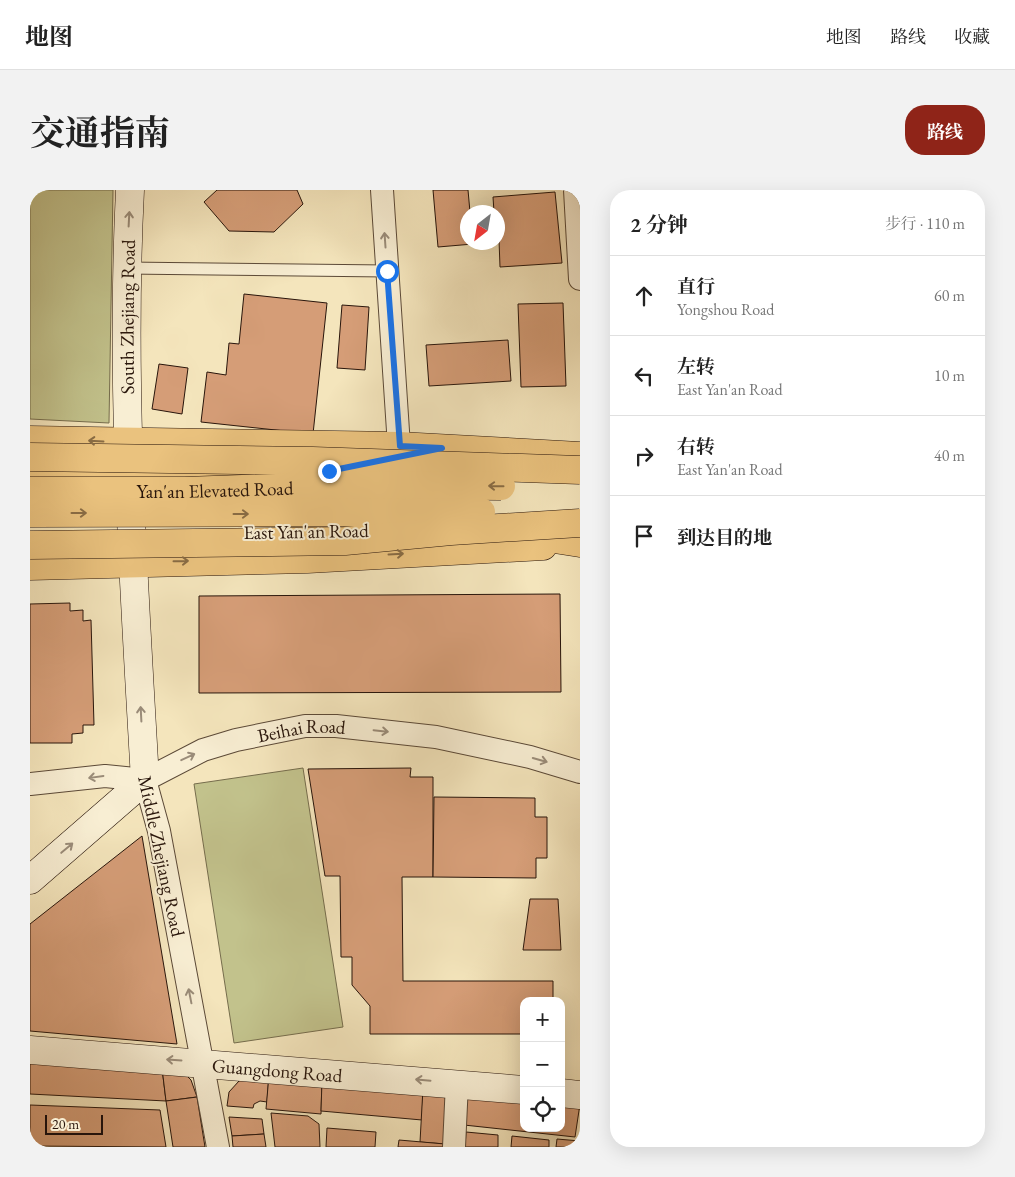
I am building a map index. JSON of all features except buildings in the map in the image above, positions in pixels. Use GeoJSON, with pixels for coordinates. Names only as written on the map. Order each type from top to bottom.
{"type":"FeatureCollection","features":[{"type":"Feature","properties":{"kind":"main road"},"geometry":{"type":"LineString","coordinates":[[30,440],[400,446],[580,456]]}},
{"type":"Feature","properties":{"kind":"main road"},"geometry":{"type":"LineString","coordinates":[[30,478],[282,474],[329,471],[442,448]]}},
{"type":"Feature","properties":{"kind":"main road"},"geometry":{"type":"LineString","coordinates":[[30,457],[313,461],[580,470]]}},
{"type":"Feature","properties":{"kind":"main road","name":"Yan'an Elevated Road"},"geometry":{"type":"LineString","coordinates":[[30,491],[185,491],[364,485],[580,487]]}},
{"type":"Feature","properties":{"kind":"main road","name":"Yan'an Elevated Road"},"geometry":{"type":"LineString","coordinates":[[30,513],[580,512]]}},
{"type":"Feature","properties":{"kind":"main road"},"geometry":{"type":"LineString","coordinates":[[30,545],[345,541],[451,531],[580,524]]}},
{"type":"Feature","properties":{"kind":"main road","name":"East Yan'an Road"},"geometry":{"type":"LineString","coordinates":[[30,532],[131,531],[277,534],[474,526],[580,544]]}},
{"type":"Feature","properties":{"kind":"main road","name":"East Yan'an Road"},"geometry":{"type":"LineString","coordinates":[[30,566],[308,559],[580,544]]}},
{"type":"Feature","properties":{"kind":"street","name":"South Zhejiang Road"},"geometry":{"type":"LineString","coordinates":[[129,476],[126,268],[130,190]]}},
{"type":"Feature","properties":{"kind":"street"},"geometry":{"type":"LineString","coordinates":[[382,190],[400,446]]}},
{"type":"Feature","properties":{"kind":"street"},"geometry":{"type":"LineString","coordinates":[[575,190],[580,279]]}},
{"type":"Feature","properties":{"kind":"street","name":"Middle Zhejiang Road"},"geometry":{"type":"LineString","coordinates":[[129,476],[132,562],[145,780],[160,831],[218,1147]]}},
{"type":"Feature","properties":{"kind":"street","name":"Beihai Road"},"geometry":{"type":"LineString","coordinates":[[145,780],[184,759],[211,748],[236,740],[305,726],[336,726],[436,737],[530,757],[580,772]]}},
{"type":"Feature","properties":{"kind":"street"},"geometry":{"type":"LineString","coordinates":[[30,784],[105,776],[145,780]]}},
{"type":"Feature","properties":{"kind":"street"},"geometry":{"type":"LineString","coordinates":[[30,880],[145,780]]}},
{"type":"Feature","properties":{"kind":"street","name":"Guangdong Road"},"geometry":{"type":"LineString","coordinates":[[30,1050],[520,1090]]}},
{"type":"Feature","properties":{"kind":"street"},"geometry":{"type":"LineString","coordinates":[[454,1147],[457,1083]]}},
{"type":"Feature","properties":{"kind":"street"},"geometry":{"type":"LineString","coordinates":[[565,1093],[580,1095]]}},
{"type":"Feature","properties":{"kind":"lane"},"geometry":{"type":"LineString","coordinates":[[126,268],[387,271]]}},
{"type":"Feature","properties":{"kind":"green space"},"geometry":{"type":"Polygon","coordinates":[[[30,190],[113,190],[109,423],[30,419],[30,190]]]}},
{"type":"Feature","properties":{"kind":"green space"},"geometry":{"type":"Polygon","coordinates":[[[303,768],[343,1027],[234,1043],[194,784],[303,768]]]}},
{"type":"Feature","properties":{"kind":"route"},"geometry":{"type":"LineString","coordinates":[[329,471],[442,448],[400,446],[387,271]]}}]}
